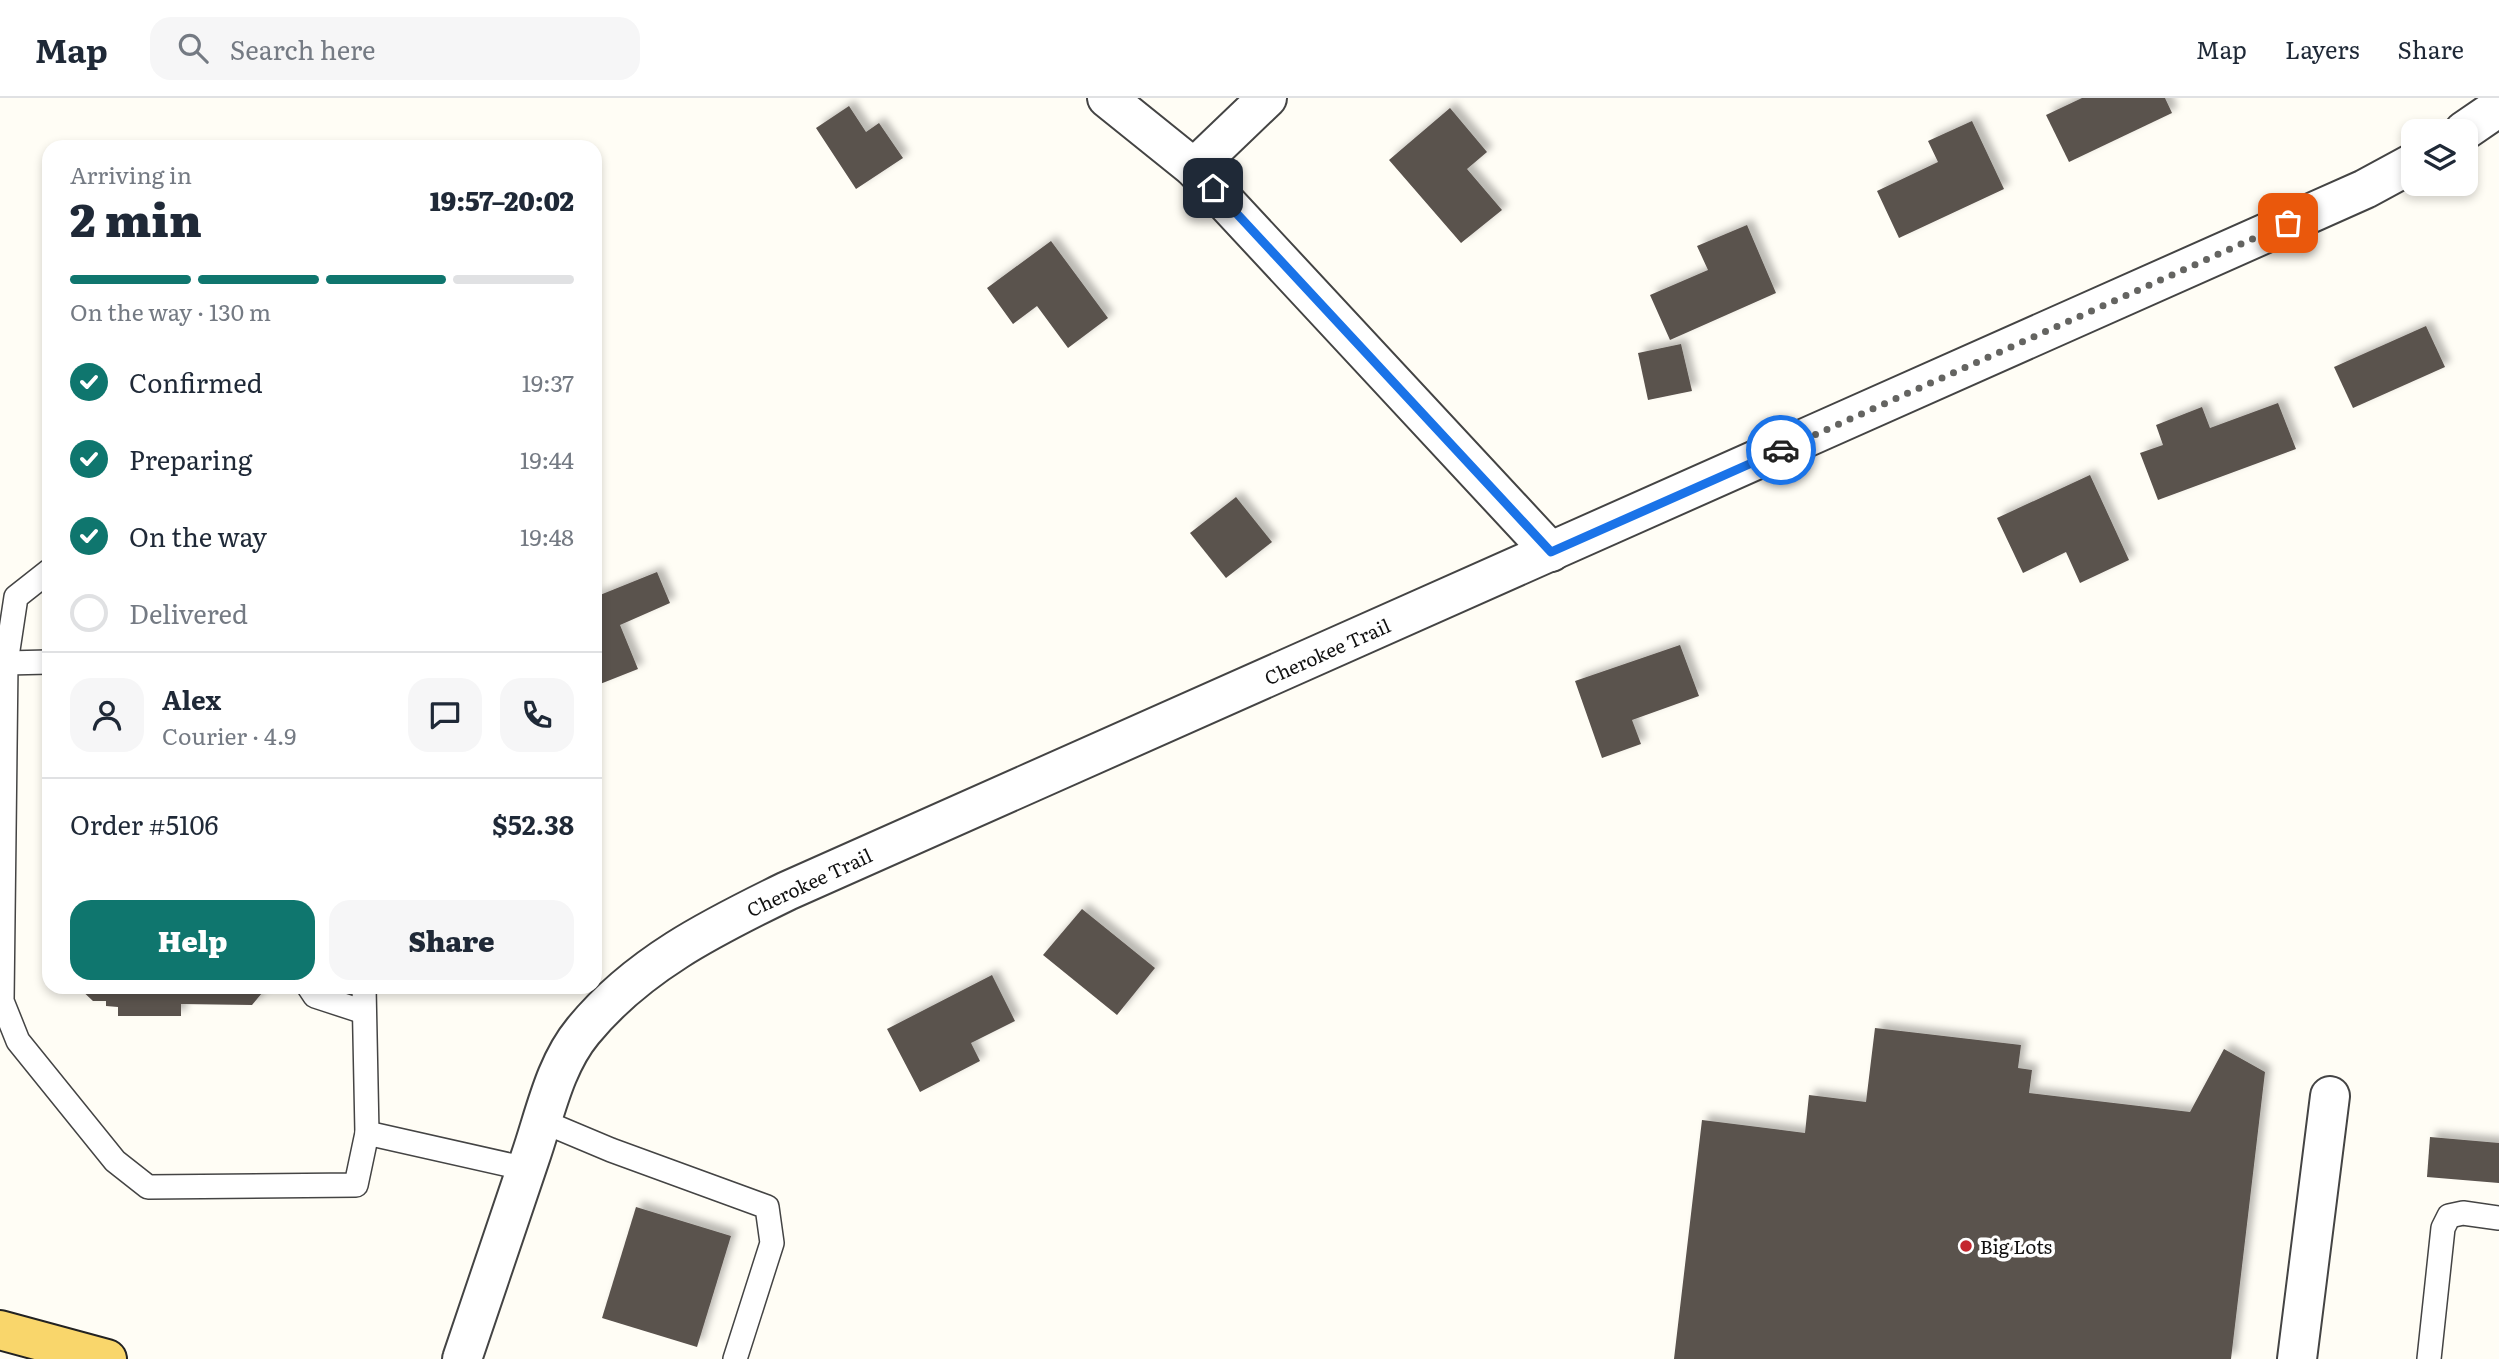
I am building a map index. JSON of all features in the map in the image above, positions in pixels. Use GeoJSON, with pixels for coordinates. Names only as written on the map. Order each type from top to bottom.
{"type":"FeatureCollection","features":[{"type":"Feature","properties":{"kind":"main road"},"geometry":{"type":"LineString","coordinates":[[0,1330],[107,1359]]}},
{"type":"Feature","properties":{"kind":"street"},"geometry":{"type":"LineString","coordinates":[[1107,98],[1194,168],[1551,552]]}},
{"type":"Feature","properties":{"kind":"street"},"geometry":{"type":"LineString","coordinates":[[1194,168],[1266,98]]}},
{"type":"Feature","properties":{"kind":"street"},"geometry":{"type":"LineString","coordinates":[[2478,122],[2499,107]]}},
{"type":"Feature","properties":{"kind":"street","name":"Cherokee Trail"},"geometry":{"type":"LineString","coordinates":[[462,1359],[556,1079],[581,1033],[617,993],[666,956],[723,922],[786,891],[2365,189],[2401,170]]}},
{"type":"Feature","properties":{"kind":"street"},"geometry":{"type":"LineString","coordinates":[[2297,1359],[2330,1096]]}},
{"type":"Feature","properties":{"kind":"lane"},"geometry":{"type":"LineString","coordinates":[[42,577],[16,597],[3,664],[2,1001],[18,1041],[115,1161],[148,1186],[356,1185],[367,1133],[364,994]]}},
{"type":"Feature","properties":{"kind":"lane"},"geometry":{"type":"LineString","coordinates":[[3,664],[42,662]]}},
{"type":"Feature","properties":{"kind":"lane"},"geometry":{"type":"LineString","coordinates":[[314,994],[364,1012]]}},
{"type":"Feature","properties":{"kind":"lane"},"geometry":{"type":"LineString","coordinates":[[542,1121],[611,1150],[767,1207],[772,1243],[735,1359]]}},
{"type":"Feature","properties":{"kind":"lane"},"geometry":{"type":"LineString","coordinates":[[367,1133],[527,1169]]}},
{"type":"Feature","properties":{"kind":"lane"},"geometry":{"type":"LineString","coordinates":[[2429,1359],[2443,1228],[2449,1216],[2463,1213],[2499,1218]]}},
{"type":"Feature","properties":{"kind":"building"},"geometry":{"type":"Polygon","coordinates":[[[2082,98],[2165,98],[2172,113],[2069,162],[2046,115],[2082,98]]]}},
{"type":"Feature","properties":{"kind":"building"},"geometry":{"type":"Polygon","coordinates":[[[849,106],[866,132],[879,123],[903,158],[856,189],[816,128],[849,106]]]}},
{"type":"Feature","properties":{"kind":"building"},"geometry":{"type":"Polygon","coordinates":[[[1450,108],[1487,152],[1467,169],[1502,210],[1461,243],[1389,160],[1450,108]]]}},
{"type":"Feature","properties":{"kind":"building"},"geometry":{"type":"Polygon","coordinates":[[[1972,121],[2004,189],[1899,238],[1877,191],[1938,162],[1928,141],[1972,121]]]}},
{"type":"Feature","properties":{"kind":"building"},"geometry":{"type":"Polygon","coordinates":[[[1747,225],[1776,293],[1670,340],[1650,295],[1708,270],[1697,246],[1747,225]]]}},
{"type":"Feature","properties":{"kind":"building"},"geometry":{"type":"Polygon","coordinates":[[[1051,241],[1108,318],[1068,348],[1037,306],[1013,324],[987,288],[1051,241]]]}},
{"type":"Feature","properties":{"kind":"building"},"geometry":{"type":"Polygon","coordinates":[[[2426,326],[2445,367],[2353,408],[2334,367],[2426,326]]]}},
{"type":"Feature","properties":{"kind":"building"},"geometry":{"type":"Polygon","coordinates":[[[1681,344],[1692,391],[1648,400],[1638,353],[1681,344]]]}},
{"type":"Feature","properties":{"kind":"building"},"geometry":{"type":"Polygon","coordinates":[[[2278,403],[2296,449],[2158,500],[2140,453],[2163,445],[2156,425],[2202,407],[2210,428],[2278,403]]]}},
{"type":"Feature","properties":{"kind":"building"},"geometry":{"type":"Polygon","coordinates":[[[2090,475],[2129,560],[2080,583],[2066,552],[2023,573],[1997,518],[2090,475]]]}},
{"type":"Feature","properties":{"kind":"building"},"geometry":{"type":"Polygon","coordinates":[[[1236,497],[1272,542],[1226,578],[1190,533],[1236,497]]]}},
{"type":"Feature","properties":{"kind":"building"},"geometry":{"type":"Polygon","coordinates":[[[657,572],[670,603],[620,625],[638,669],[602,683],[602,594],[657,572]]]}},
{"type":"Feature","properties":{"kind":"building"},"geometry":{"type":"Polygon","coordinates":[[[1680,645],[1699,696],[1632,720],[1641,744],[1602,758],[1575,681],[1680,645]]]}},
{"type":"Feature","properties":{"kind":"building"},"geometry":{"type":"Polygon","coordinates":[[[1082,909],[1155,968],[1117,1015],[1043,955],[1082,909]]]}},
{"type":"Feature","properties":{"kind":"building"},"geometry":{"type":"Polygon","coordinates":[[[992,975],[1015,1021],[971,1043],[980,1061],[920,1092],[887,1029],[992,975]]]}},
{"type":"Feature","properties":{"kind":"building"},"geometry":{"type":"Polygon","coordinates":[[[86,994],[261,994],[252,1005],[181,1004],[181,1016],[118,1016],[118,1007],[106,1006],[106,1001],[93,1001],[86,994]]]}},
{"type":"Feature","properties":{"kind":"building","name":"Big Lots"},"geometry":{"type":"Polygon","coordinates":[[[1875,1028],[2021,1045],[2018,1068],[2032,1070],[2029,1093],[2190,1112],[2224,1049],[2265,1072],[2231,1359],[1674,1359],[1702,1120],[1805,1133],[1809,1095],[1866,1102],[1875,1028]]]}},
{"type":"Feature","properties":{"kind":"building"},"geometry":{"type":"Polygon","coordinates":[[[2430,1137],[2499,1143],[2499,1183],[2427,1177],[2430,1137]]]}},
{"type":"Feature","properties":{"kind":"building"},"geometry":{"type":"Polygon","coordinates":[[[636,1207],[731,1236],[697,1347],[602,1318],[636,1207]]]}},
{"type":"Feature","properties":{"kind":"way so far"},"geometry":{"type":"LineString","coordinates":[[1781,450],[2288,223]]}},
{"type":"Feature","properties":{"kind":"place","name":"Big Lots"},"geometry":{"type":"Point","coordinates":[1966,1246]}},
{"type":"Feature","properties":{"kind":"route"},"geometry":{"type":"LineString","coordinates":[[1213,188],[1551,552],[1781,450]]}}]}
